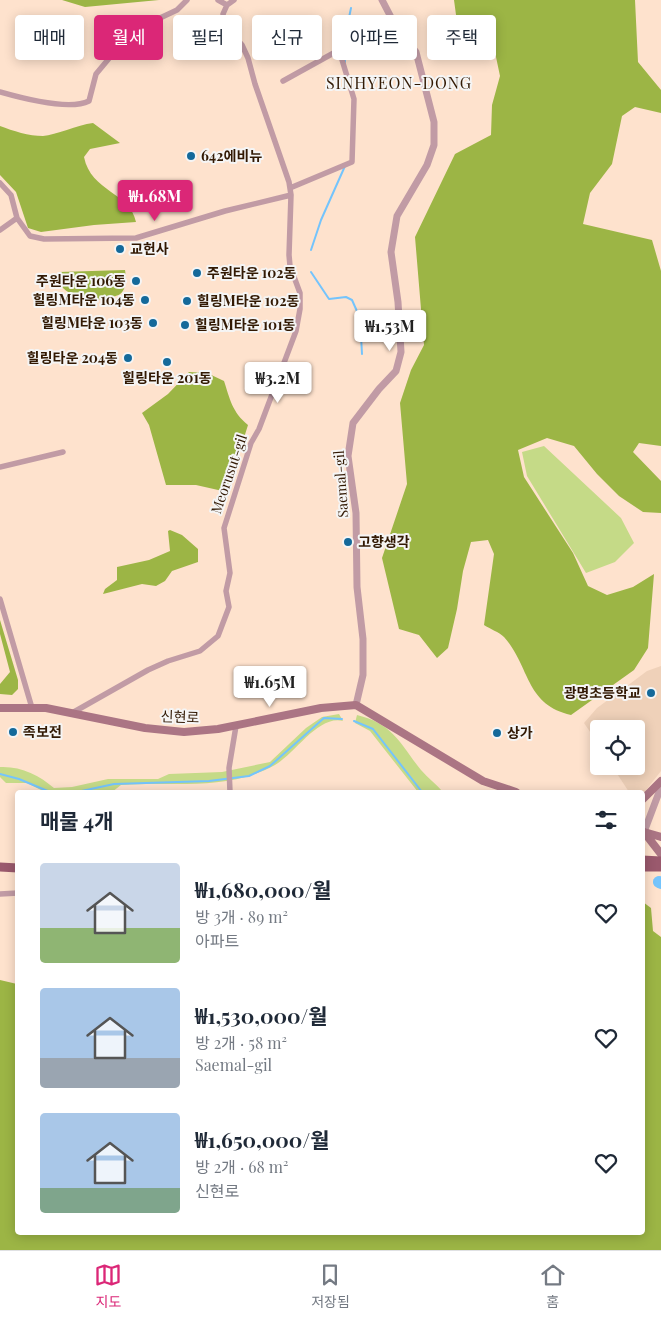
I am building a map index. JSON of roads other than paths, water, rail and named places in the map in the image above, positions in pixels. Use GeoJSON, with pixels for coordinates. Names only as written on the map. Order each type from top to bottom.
{"type":"FeatureCollection","features":[{"type":"Feature","properties":{"kind":"main road","name":"신현로"},"geometry":{"type":"LineString","coordinates":[[0,708],[32,708],[144,728],[184,732],[236,726],[321,708],[356,705]]}},
{"type":"Feature","properties":{"kind":"main road"},"geometry":{"type":"LineString","coordinates":[[356,705],[483,781],[510,790]]}},
{"type":"Feature","properties":{"kind":"main road"},"geometry":{"type":"LineString","coordinates":[[645,797],[661,781]]}},
{"type":"Feature","properties":{"kind":"main road"},"geometry":{"type":"LineString","coordinates":[[645,833],[661,837]]}},
{"type":"Feature","properties":{"kind":"main road"},"geometry":{"type":"LineString","coordinates":[[645,835],[661,854]]}},
{"type":"Feature","properties":{"kind":"main road"},"geometry":{"type":"LineString","coordinates":[[645,860],[661,861]]}},
{"type":"Feature","properties":{"kind":"main road"},"geometry":{"type":"LineString","coordinates":[[0,867],[15,868]]}},
{"type":"Feature","properties":{"kind":"main road"},"geometry":{"type":"LineString","coordinates":[[645,867],[661,867]]}},
{"type":"Feature","properties":{"kind":"main road"},"geometry":{"type":"LineString","coordinates":[[0,872],[15,872]]}},
{"type":"Feature","properties":{"kind":"street"},"geometry":{"type":"LineString","coordinates":[[0,92],[59,104],[81,105],[88,101],[96,74],[116,50],[143,26],[177,10],[188,0]]}},
{"type":"Feature","properties":{"kind":"street"},"geometry":{"type":"LineString","coordinates":[[218,0],[227,5],[234,0]]}},
{"type":"Feature","properties":{"kind":"street","name":"Saemal-gil"},"geometry":{"type":"LineString","coordinates":[[356,705],[363,675],[363,648],[357,587],[356,513],[348,456],[353,423],[379,389],[396,371],[401,352],[398,302],[391,252],[397,216],[427,164],[434,145],[434,122],[416,52],[394,23],[382,0]]}},
{"type":"Feature","properties":{"kind":"street","name":"Meorusut-gil"},"geometry":{"type":"LineString","coordinates":[[72,714],[140,674],[168,661],[200,650],[218,636],[229,607],[226,592],[230,573],[224,528],[227,512],[251,443],[259,429],[296,331],[300,309],[300,293],[290,266],[290,191],[248,58],[242,45],[224,25],[223,14],[227,5]]}},
{"type":"Feature","properties":{"kind":"street"},"geometry":{"type":"LineString","coordinates":[[0,183],[11,196],[17,218],[30,236],[37,238],[136,238],[290,191],[352,162],[354,99],[339,50],[283,81]]}},
{"type":"Feature","properties":{"kind":"street"},"geometry":{"type":"LineString","coordinates":[[0,230],[17,218]]}},
{"type":"Feature","properties":{"kind":"street"},"geometry":{"type":"LineString","coordinates":[[0,467],[63,452]]}},
{"type":"Feature","properties":{"kind":"street"},"geometry":{"type":"LineString","coordinates":[[0,599],[32,708]]}},
{"type":"Feature","properties":{"kind":"street"},"geometry":{"type":"LineString","coordinates":[[230,790],[228,768],[236,726]]}},
{"type":"Feature","properties":{"kind":"street"},"geometry":{"type":"LineString","coordinates":[[645,828],[661,787]]}},
{"type":"Feature","properties":{"kind":"street"},"geometry":{"type":"LineString","coordinates":[[0,894],[15,893]]}},
{"type":"Feature","properties":{"kind":"waterway"},"geometry":{"type":"LineString","coordinates":[[345,62],[345,37],[351,8]]}},
{"type":"Feature","properties":{"kind":"waterway"},"geometry":{"type":"LineString","coordinates":[[311,250],[321,220],[345,166]]}},
{"type":"Feature","properties":{"kind":"waterway"},"geometry":{"type":"LineString","coordinates":[[311,272],[329,299],[346,297],[352,300],[360,318],[362,354]]}},
{"type":"Feature","properties":{"kind":"waterway"},"geometry":{"type":"LineString","coordinates":[[86,790],[114,784],[209,781],[249,776],[270,766],[324,718],[342,719]]}},
{"type":"Feature","properties":{"kind":"waterway"},"geometry":{"type":"LineString","coordinates":[[354,721],[373,729],[420,790]]}},
{"type":"Feature","properties":{"kind":"waterway"},"geometry":{"type":"LineString","coordinates":[[0,774],[19,779],[45,790]]}},
{"type":"Feature","properties":{"kind":"place","name":"642에비뉴"},"geometry":{"type":"Point","coordinates":[191,156]}},
{"type":"Feature","properties":{"kind":"place","name":"교헌사"},"geometry":{"type":"Point","coordinates":[120,249]}},
{"type":"Feature","properties":{"kind":"place","name":"주원타운 102동"},"geometry":{"type":"Point","coordinates":[197,273]}},
{"type":"Feature","properties":{"kind":"place","name":"주원타운 106동"},"geometry":{"type":"Point","coordinates":[136,281]}},
{"type":"Feature","properties":{"kind":"place","name":"힐링M타운 104동"},"geometry":{"type":"Point","coordinates":[145,300]}},
{"type":"Feature","properties":{"kind":"place","name":"힐링M타운 102동"},"geometry":{"type":"Point","coordinates":[187,301]}},
{"type":"Feature","properties":{"kind":"place","name":"힐링M타운 103동"},"geometry":{"type":"Point","coordinates":[153,323]}},
{"type":"Feature","properties":{"kind":"place","name":"힐링M타운 101동"},"geometry":{"type":"Point","coordinates":[185,325]}},
{"type":"Feature","properties":{"kind":"place","name":"힐링타운 204동"},"geometry":{"type":"Point","coordinates":[128,358]}},
{"type":"Feature","properties":{"kind":"place","name":"힐링타운 201동"},"geometry":{"type":"Point","coordinates":[167,362]}},
{"type":"Feature","properties":{"kind":"place","name":"고향생각"},"geometry":{"type":"Point","coordinates":[348,542]}},
{"type":"Feature","properties":{"kind":"place","name":"광명초등학교"},"geometry":{"type":"Point","coordinates":[651,693]}},
{"type":"Feature","properties":{"kind":"place","name":"족보전"},"geometry":{"type":"Point","coordinates":[13,732]}},
{"type":"Feature","properties":{"kind":"place","name":"상가"},"geometry":{"type":"Point","coordinates":[497,733]}},
{"type":"Feature","properties":{"kind":"district","name":"SINHYEON-DONG"},"geometry":{"type":"Point","coordinates":[399,83]}}]}
